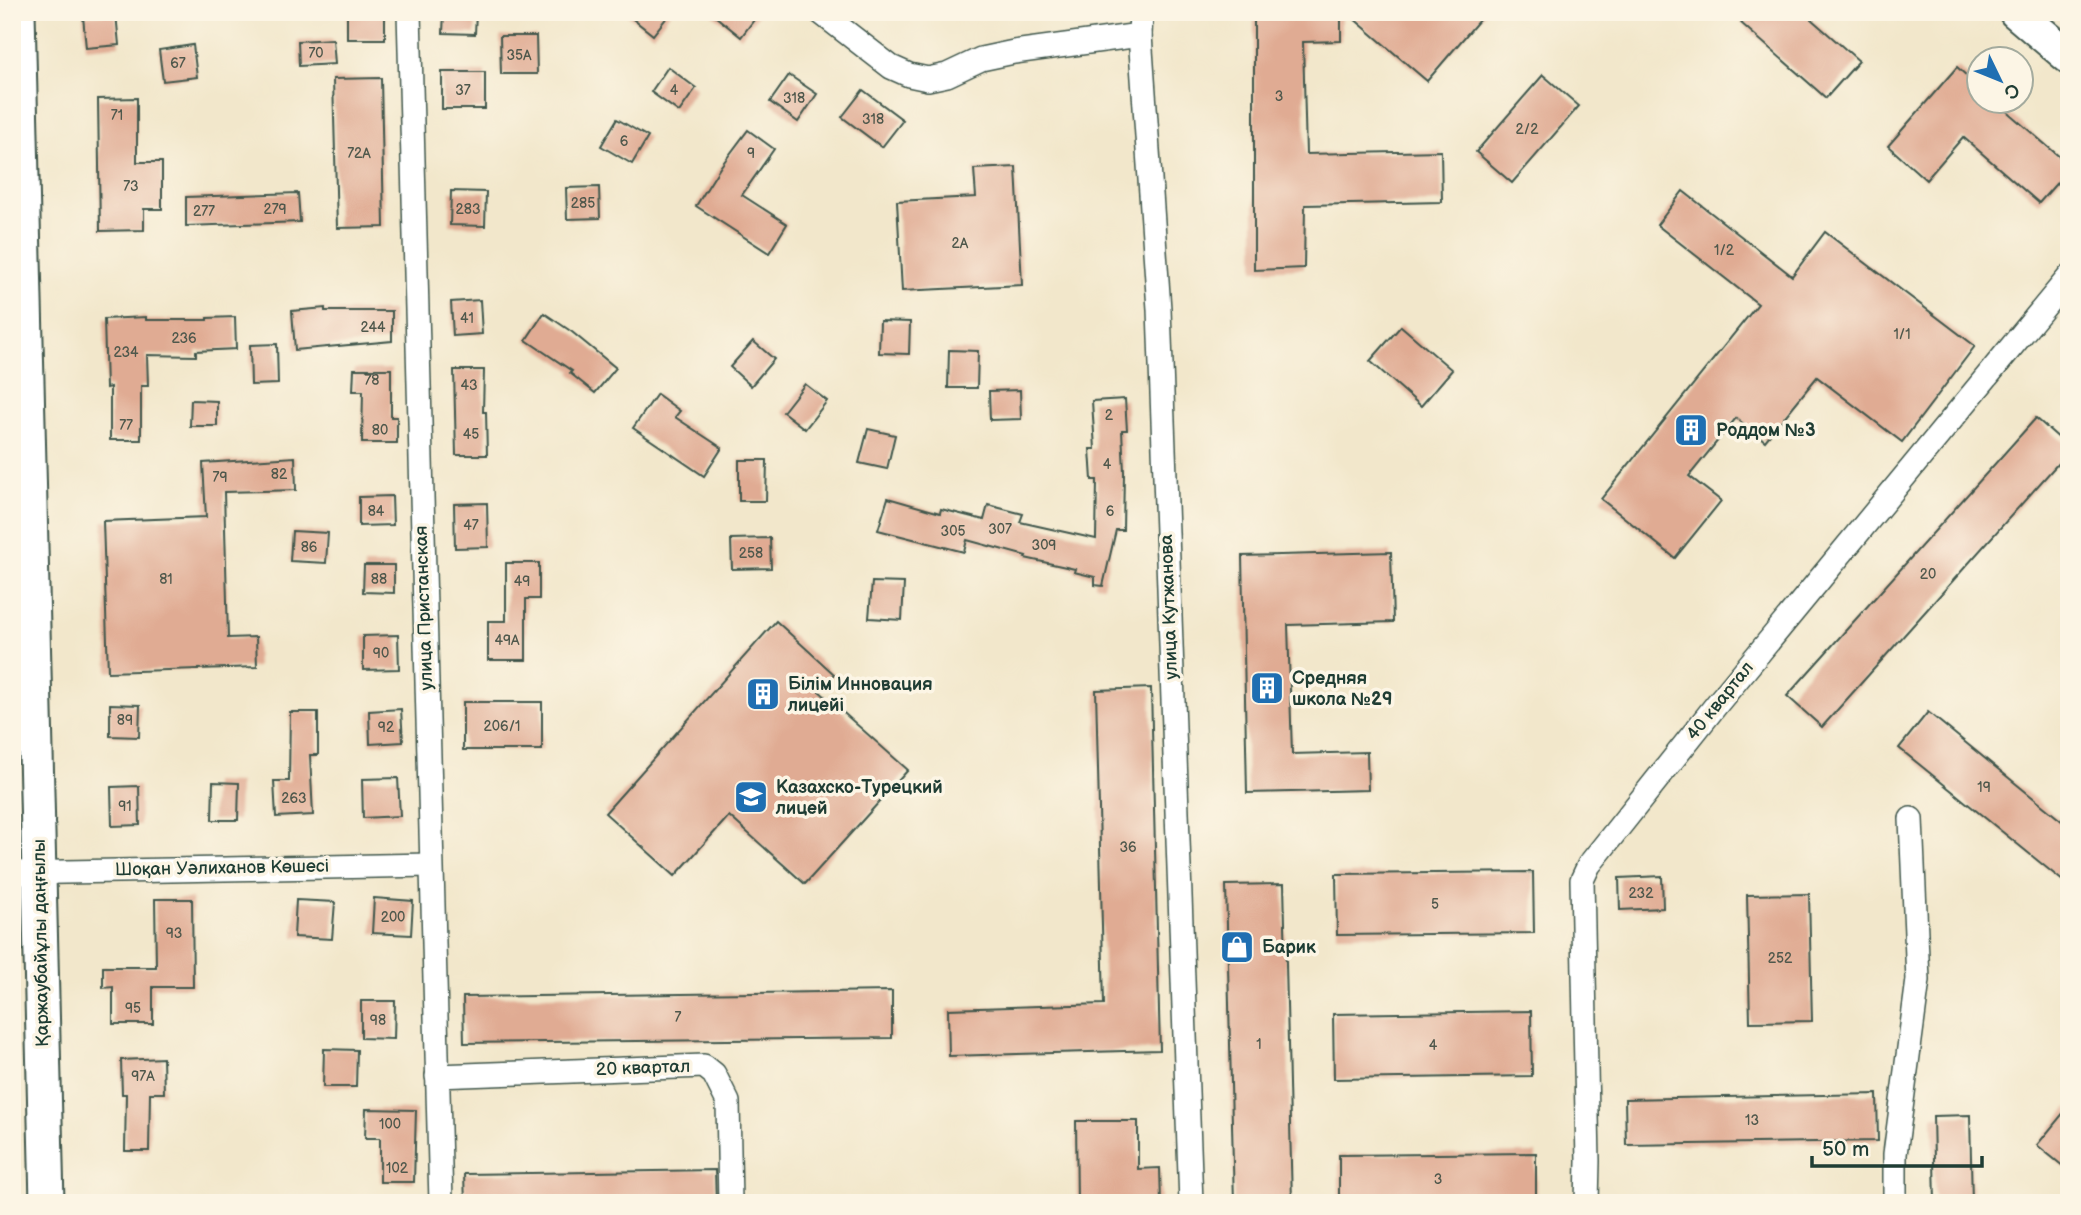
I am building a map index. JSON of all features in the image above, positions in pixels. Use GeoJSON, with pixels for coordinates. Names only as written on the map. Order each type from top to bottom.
{"type":"FeatureCollection","features":[{"type":"Feature","properties":{"kind":"highway","name":"Қаржаубайұлы даңғылы"},"geometry":{"type":"LineString","coordinates":[[18,12],[26,872],[47,1203]]}},
{"type":"Feature","properties":{"kind":"highway"},"geometry":{"type":"LineString","coordinates":[[2016,12],[2069,57]]}},
{"type":"Feature","properties":{"kind":"street","name":"улица Пристанская"},"geometry":{"type":"LineString","coordinates":[[409,12],[441,1203]]}},
{"type":"Feature","properties":{"kind":"street"},"geometry":{"type":"LineString","coordinates":[[820,12],[891,67],[928,79],[947,75],[981,59],[1141,24]]}},
{"type":"Feature","properties":{"kind":"street","name":"улица Кутжанова"},"geometry":{"type":"LineString","coordinates":[[1141,24],[1159,309],[1191,1203]]}},
{"type":"Feature","properties":{"kind":"street","name":"40 квартал"},"geometry":{"type":"LineString","coordinates":[[1587,1203],[1582,880],[1589,865],[1717,704],[2069,278]]}},
{"type":"Feature","properties":{"kind":"street"},"geometry":{"type":"LineString","coordinates":[[1895,1203],[1895,1154],[1918,979],[1911,819]]}},
{"type":"Feature","properties":{"kind":"street","name":"Шоқан Уәлиханов Көшесі"},"geometry":{"type":"LineString","coordinates":[[26,872],[431,865]]}},
{"type":"Feature","properties":{"kind":"street","name":"20 квартал"},"geometry":{"type":"LineString","coordinates":[[438,1076],[704,1066],[714,1074],[728,1102],[730,1203]]}},
{"type":"Feature","properties":{"kind":"building"},"geometry":{"type":"Polygon","coordinates":[[[444,12],[476,12],[475,34],[443,33],[444,12]]]}},
{"type":"Feature","properties":{"kind":"building"},"geometry":{"type":"Polygon","coordinates":[[[624,12],[671,12],[653,35],[624,12]]]}},
{"type":"Feature","properties":{"kind":"building"},"geometry":{"type":"Polygon","coordinates":[[[710,12],[760,12],[741,37],[710,12]]]}},
{"type":"Feature","properties":{"kind":"building"},"geometry":{"type":"Polygon","coordinates":[[[1254,12],[1341,12],[1341,41],[1303,42],[1306,154],[1441,151],[1442,202],[1305,205],[1304,268],[1254,270],[1254,12]]]}},
{"type":"Feature","properties":{"kind":"building"},"geometry":{"type":"Polygon","coordinates":[[[1346,12],[1486,12],[1427,81],[1346,12]]]}},
{"type":"Feature","properties":{"kind":"building"},"geometry":{"type":"Polygon","coordinates":[[[1751,12],[1803,12],[1859,61],[1826,98],[1741,23],[1751,12]]]}},
{"type":"Feature","properties":{"kind":"building"},"geometry":{"type":"Polygon","coordinates":[[[116,13],[119,45],[86,48],[83,16],[116,13]]]}},
{"type":"Feature","properties":{"kind":"building"},"geometry":{"type":"Polygon","coordinates":[[[347,14],[385,14],[385,39],[347,39],[347,14]]]}},
{"type":"Feature","properties":{"kind":"building"},"geometry":{"type":"Polygon","coordinates":[[[500,36],[536,36],[537,74],[501,74],[500,36]]]}},
{"type":"Feature","properties":{"kind":"building"},"geometry":{"type":"Polygon","coordinates":[[[333,39],[335,64],[299,66],[298,41],[333,39]]]}},
{"type":"Feature","properties":{"kind":"building"},"geometry":{"type":"Polygon","coordinates":[[[193,45],[197,77],[163,81],[159,50],[193,45]]]}},
{"type":"Feature","properties":{"kind":"building"},"geometry":{"type":"Polygon","coordinates":[[[668,67],[696,88],[679,112],[651,92],[668,67]]]}},
{"type":"Feature","properties":{"kind":"building"},"geometry":{"type":"Polygon","coordinates":[[[1957,67],[1966,75],[1966,116],[2012,116],[2069,165],[2069,169],[2039,203],[1963,137],[1926,180],[1888,146],[1957,67]]]}},
{"type":"Feature","properties":{"kind":"building"},"geometry":{"type":"Polygon","coordinates":[[[442,72],[485,72],[485,109],[442,109],[442,72]]]}},
{"type":"Feature","properties":{"kind":"building"},"geometry":{"type":"Polygon","coordinates":[[[789,75],[817,94],[798,122],[770,102],[789,75]]]}},
{"type":"Feature","properties":{"kind":"building"},"geometry":{"type":"Polygon","coordinates":[[[1543,75],[1579,106],[1512,183],[1476,152],[1543,75]]]}},
{"type":"Feature","properties":{"kind":"building"},"geometry":{"type":"Polygon","coordinates":[[[381,78],[384,227],[337,228],[333,79],[381,78]]]}},
{"type":"Feature","properties":{"kind":"building"},"geometry":{"type":"Polygon","coordinates":[[[863,90],[903,120],[882,147],[842,117],[863,90]]]}},
{"type":"Feature","properties":{"kind":"building"},"geometry":{"type":"Polygon","coordinates":[[[137,98],[137,162],[162,162],[162,209],[144,209],[144,230],[100,231],[98,99],[137,98]]]}},
{"type":"Feature","properties":{"kind":"building"},"geometry":{"type":"Polygon","coordinates":[[[617,119],[648,137],[632,164],[601,146],[617,119]]]}},
{"type":"Feature","properties":{"kind":"building"},"geometry":{"type":"Polygon","coordinates":[[[748,130],[774,149],[742,195],[787,224],[769,253],[696,206],[748,130]]]}},
{"type":"Feature","properties":{"kind":"building"},"geometry":{"type":"Polygon","coordinates":[[[1016,167],[1022,285],[902,291],[897,201],[976,197],[974,169],[1016,167]]]}},
{"type":"Feature","properties":{"kind":"building"},"geometry":{"type":"Polygon","coordinates":[[[599,187],[600,218],[567,219],[566,188],[599,187]]]}},
{"type":"Feature","properties":{"kind":"building"},"geometry":{"type":"Polygon","coordinates":[[[451,191],[486,192],[485,226],[450,225],[451,191]]]}},
{"type":"Feature","properties":{"kind":"building"},"geometry":{"type":"Polygon","coordinates":[[[1683,191],[1792,276],[1825,232],[1975,346],[1902,442],[1817,377],[1765,441],[1736,418],[1689,476],[1721,501],[1675,558],[1601,499],[1758,304],[1657,225],[1683,191]]]}},
{"type":"Feature","properties":{"kind":"building"},"geometry":{"type":"Polygon","coordinates":[[[298,193],[300,222],[186,226],[186,197],[298,193]]]}},
{"type":"Feature","properties":{"kind":"building"},"geometry":{"type":"Polygon","coordinates":[[[480,300],[482,334],[453,336],[451,302],[480,300]]]}},
{"type":"Feature","properties":{"kind":"building"},"geometry":{"type":"Polygon","coordinates":[[[325,308],[325,311],[392,311],[392,341],[295,350],[292,311],[325,308]]]}},
{"type":"Feature","properties":{"kind":"building"},"geometry":{"type":"Polygon","coordinates":[[[544,313],[616,368],[595,393],[570,373],[572,371],[526,340],[544,313]]]}},
{"type":"Feature","properties":{"kind":"building"},"geometry":{"type":"Polygon","coordinates":[[[146,317],[146,320],[207,320],[235,317],[236,349],[196,351],[196,356],[147,355],[148,386],[141,386],[141,440],[110,440],[110,387],[106,388],[104,319],[146,317]]]}},
{"type":"Feature","properties":{"kind":"building"},"geometry":{"type":"Polygon","coordinates":[[[880,321],[910,322],[909,354],[879,353],[880,321]]]}},
{"type":"Feature","properties":{"kind":"building"},"geometry":{"type":"Polygon","coordinates":[[[1401,326],[1452,370],[1421,406],[1370,361],[1401,326]]]}},
{"type":"Feature","properties":{"kind":"building"},"geometry":{"type":"Polygon","coordinates":[[[753,341],[774,359],[751,386],[730,367],[753,341]]]}},
{"type":"Feature","properties":{"kind":"building"},"geometry":{"type":"Polygon","coordinates":[[[277,344],[278,384],[251,385],[250,345],[277,344]]]}},
{"type":"Feature","properties":{"kind":"building"},"geometry":{"type":"Polygon","coordinates":[[[949,350],[978,351],[977,388],[948,388],[949,350]]]}},
{"type":"Feature","properties":{"kind":"building"},"geometry":{"type":"Polygon","coordinates":[[[354,369],[391,369],[391,417],[397,417],[397,443],[362,443],[363,391],[353,391],[354,369]]]}},
{"type":"Feature","properties":{"kind":"building"},"geometry":{"type":"Polygon","coordinates":[[[454,370],[484,370],[483,412],[486,412],[487,455],[456,455],[454,370]]]}},
{"type":"Feature","properties":{"kind":"building"},"geometry":{"type":"Polygon","coordinates":[[[805,384],[827,401],[805,429],[783,412],[805,384]]]}},
{"type":"Feature","properties":{"kind":"building"},"geometry":{"type":"Polygon","coordinates":[[[1020,390],[1021,419],[990,420],[989,391],[1020,390]]]}},
{"type":"Feature","properties":{"kind":"building"},"geometry":{"type":"Polygon","coordinates":[[[657,394],[680,411],[675,417],[722,448],[704,476],[633,428],[657,394]]]}},
{"type":"Feature","properties":{"kind":"building"},"geometry":{"type":"Polygon","coordinates":[[[1125,399],[1127,430],[1122,430],[1123,530],[1116,530],[1103,586],[1095,585],[1095,577],[1074,572],[1075,569],[1025,558],[1026,556],[967,540],[964,552],[878,530],[888,498],[940,513],[941,509],[984,520],[988,505],[1023,514],[1020,522],[1096,539],[1097,480],[1092,480],[1090,449],[1095,449],[1092,401],[1125,399]]]}},
{"type":"Feature","properties":{"kind":"building"},"geometry":{"type":"Polygon","coordinates":[[[191,400],[217,401],[217,426],[190,426],[191,400]]]}},
{"type":"Feature","properties":{"kind":"building"},"geometry":{"type":"Polygon","coordinates":[[[2036,418],[2069,447],[2069,451],[1822,727],[1787,696],[2036,418]]]}},
{"type":"Feature","properties":{"kind":"building"},"geometry":{"type":"Polygon","coordinates":[[[868,429],[895,435],[887,469],[859,463],[868,429]]]}},
{"type":"Feature","properties":{"kind":"building"},"geometry":{"type":"Polygon","coordinates":[[[295,457],[296,490],[224,492],[228,638],[256,637],[257,667],[108,672],[103,521],[206,517],[203,463],[295,457]]]}},
{"type":"Feature","properties":{"kind":"building"},"geometry":{"type":"Polygon","coordinates":[[[739,460],[767,460],[766,501],[739,501],[739,460]]]}},
{"type":"Feature","properties":{"kind":"building"},"geometry":{"type":"Polygon","coordinates":[[[392,496],[393,525],[359,526],[359,497],[392,496]]]}},
{"type":"Feature","properties":{"kind":"building"},"geometry":{"type":"Polygon","coordinates":[[[487,503],[488,547],[455,548],[454,504],[487,503]]]}},
{"type":"Feature","properties":{"kind":"building"},"geometry":{"type":"Polygon","coordinates":[[[292,531],[328,533],[326,563],[290,561],[292,531]]]}},
{"type":"Feature","properties":{"kind":"building"},"geometry":{"type":"Polygon","coordinates":[[[770,538],[771,568],[732,569],[731,539],[770,538]]]}},
{"type":"Feature","properties":{"kind":"building","name":"Средняя школа №29"},"geometry":{"type":"Polygon","coordinates":[[[1391,552],[1393,622],[1288,625],[1292,754],[1367,752],[1368,790],[1247,793],[1242,556],[1391,552]]]}},
{"type":"Feature","properties":{"kind":"building"},"geometry":{"type":"Polygon","coordinates":[[[506,563],[539,563],[539,599],[526,599],[526,660],[488,660],[488,621],[506,621],[506,563]]]}},
{"type":"Feature","properties":{"kind":"building"},"geometry":{"type":"Polygon","coordinates":[[[364,565],[394,565],[394,593],[363,592],[364,565]]]}},
{"type":"Feature","properties":{"kind":"building"},"geometry":{"type":"Polygon","coordinates":[[[872,582],[904,583],[902,620],[869,618],[872,582]]]}},
{"type":"Feature","properties":{"kind":"building","name":"Казахско-Турецкий лицей"},"geometry":{"type":"Polygon","coordinates":[[[776,621],[834,674],[819,691],[908,770],[805,884],[729,816],[675,876],[605,813],[776,621]]]}},
{"type":"Feature","properties":{"kind":"building"},"geometry":{"type":"Polygon","coordinates":[[[398,635],[399,669],[363,670],[363,636],[398,635]]]}},
{"type":"Feature","properties":{"kind":"building"},"geometry":{"type":"Polygon","coordinates":[[[1151,688],[1160,1050],[949,1056],[948,1009],[1104,1004],[1096,690],[1151,688]]]}},
{"type":"Feature","properties":{"kind":"building"},"geometry":{"type":"Polygon","coordinates":[[[463,702],[542,702],[542,750],[463,750],[463,702]]]}},
{"type":"Feature","properties":{"kind":"building"},"geometry":{"type":"Polygon","coordinates":[[[110,704],[140,705],[139,737],[110,736],[110,704]]]}},
{"type":"Feature","properties":{"kind":"building"},"geometry":{"type":"Polygon","coordinates":[[[401,709],[403,742],[370,744],[369,711],[401,709]]]}},
{"type":"Feature","properties":{"kind":"building"},"geometry":{"type":"Polygon","coordinates":[[[290,712],[318,712],[318,755],[310,755],[313,815],[276,817],[274,781],[289,781],[290,712]]]}},
{"type":"Feature","properties":{"kind":"building"},"geometry":{"type":"Polygon","coordinates":[[[1928,712],[2069,827],[2069,886],[1899,748],[1928,712]]]}},
{"type":"Feature","properties":{"kind":"building"},"geometry":{"type":"Polygon","coordinates":[[[398,778],[400,816],[363,818],[362,779],[398,778]]]}},
{"type":"Feature","properties":{"kind":"building"},"geometry":{"type":"Polygon","coordinates":[[[213,782],[239,783],[238,820],[212,820],[213,782]]]}},
{"type":"Feature","properties":{"kind":"building"},"geometry":{"type":"Polygon","coordinates":[[[139,786],[140,825],[112,826],[111,787],[139,786]]]}},
{"type":"Feature","properties":{"kind":"building"},"geometry":{"type":"Polygon","coordinates":[[[1533,872],[1534,933],[1337,935],[1336,874],[1533,872]]]}},
{"type":"Feature","properties":{"kind":"building"},"geometry":{"type":"Polygon","coordinates":[[[1662,876],[1663,908],[1620,910],[1619,878],[1662,876]]]}},
{"type":"Feature","properties":{"kind":"building"},"geometry":{"type":"Polygon","coordinates":[[[1284,884],[1292,1203],[1234,1203],[1226,885],[1284,884]]]}},
{"type":"Feature","properties":{"kind":"building"},"geometry":{"type":"Polygon","coordinates":[[[1809,894],[1812,1021],[1750,1022],[1747,895],[1809,894]]]}},
{"type":"Feature","properties":{"kind":"building"},"geometry":{"type":"Polygon","coordinates":[[[374,898],[413,901],[411,935],[372,933],[374,898]]]}},
{"type":"Feature","properties":{"kind":"building"},"geometry":{"type":"Polygon","coordinates":[[[155,899],[192,899],[193,987],[153,987],[153,1024],[113,1024],[113,987],[103,988],[103,967],[156,967],[155,899]]]}},
{"type":"Feature","properties":{"kind":"building"},"geometry":{"type":"Polygon","coordinates":[[[296,900],[335,902],[332,939],[294,937],[296,900]]]}},
{"type":"Feature","properties":{"kind":"building"},"geometry":{"type":"Polygon","coordinates":[[[892,991],[892,1038],[464,1043],[463,997],[892,991]]]}},
{"type":"Feature","properties":{"kind":"building"},"geometry":{"type":"Polygon","coordinates":[[[361,1001],[395,1001],[394,1039],[361,1038],[361,1001]]]}},
{"type":"Feature","properties":{"kind":"building"},"geometry":{"type":"Polygon","coordinates":[[[1531,1011],[1532,1076],[1334,1079],[1333,1014],[1531,1011]]]}},
{"type":"Feature","properties":{"kind":"building"},"geometry":{"type":"Polygon","coordinates":[[[324,1049],[357,1050],[356,1087],[323,1087],[324,1049]]]}},
{"type":"Feature","properties":{"kind":"building"},"geometry":{"type":"Polygon","coordinates":[[[163,1058],[164,1093],[150,1093],[149,1151],[125,1151],[126,1094],[122,1094],[121,1060],[163,1058]]]}},
{"type":"Feature","properties":{"kind":"building"},"geometry":{"type":"Polygon","coordinates":[[[1877,1094],[1878,1141],[1626,1145],[1625,1099],[1877,1094]]]}},
{"type":"Feature","properties":{"kind":"building"},"geometry":{"type":"Polygon","coordinates":[[[2069,1106],[2069,1171],[2037,1145],[2069,1106]]]}},
{"type":"Feature","properties":{"kind":"building"},"geometry":{"type":"Polygon","coordinates":[[[366,1109],[416,1110],[414,1182],[380,1182],[380,1138],[365,1138],[366,1109]]]}},
{"type":"Feature","properties":{"kind":"building"},"geometry":{"type":"Polygon","coordinates":[[[1970,1115],[1972,1203],[1935,1203],[1933,1116],[1970,1115]]]}},
{"type":"Feature","properties":{"kind":"building"},"geometry":{"type":"Polygon","coordinates":[[[1076,1121],[1138,1121],[1138,1169],[1160,1168],[1161,1203],[1077,1203],[1076,1121]]]}},
{"type":"Feature","properties":{"kind":"building"},"geometry":{"type":"Polygon","coordinates":[[[1536,1153],[1536,1203],[1339,1203],[1339,1155],[1536,1153]]]}},
{"type":"Feature","properties":{"kind":"building"},"geometry":{"type":"Polygon","coordinates":[[[715,1170],[716,1203],[465,1203],[464,1174],[715,1170]]]}},
{"type":"Feature","properties":{"kind":"place","name":"Роддом №3"},"geometry":{"type":"Point","coordinates":[1691,430]}},
{"type":"Feature","properties":{"kind":"place","name":"Средняя школа №29"},"geometry":{"type":"Point","coordinates":[1267,688]}},
{"type":"Feature","properties":{"kind":"place","name":"Білім Инновация лицейі"},"geometry":{"type":"Point","coordinates":[763,694]}},
{"type":"Feature","properties":{"kind":"place","name":"Казахско-Турецкий лицей"},"geometry":{"type":"Point","coordinates":[751,797]}},
{"type":"Feature","properties":{"kind":"place","name":"Барик"},"geometry":{"type":"Point","coordinates":[1237,947]}}]}
